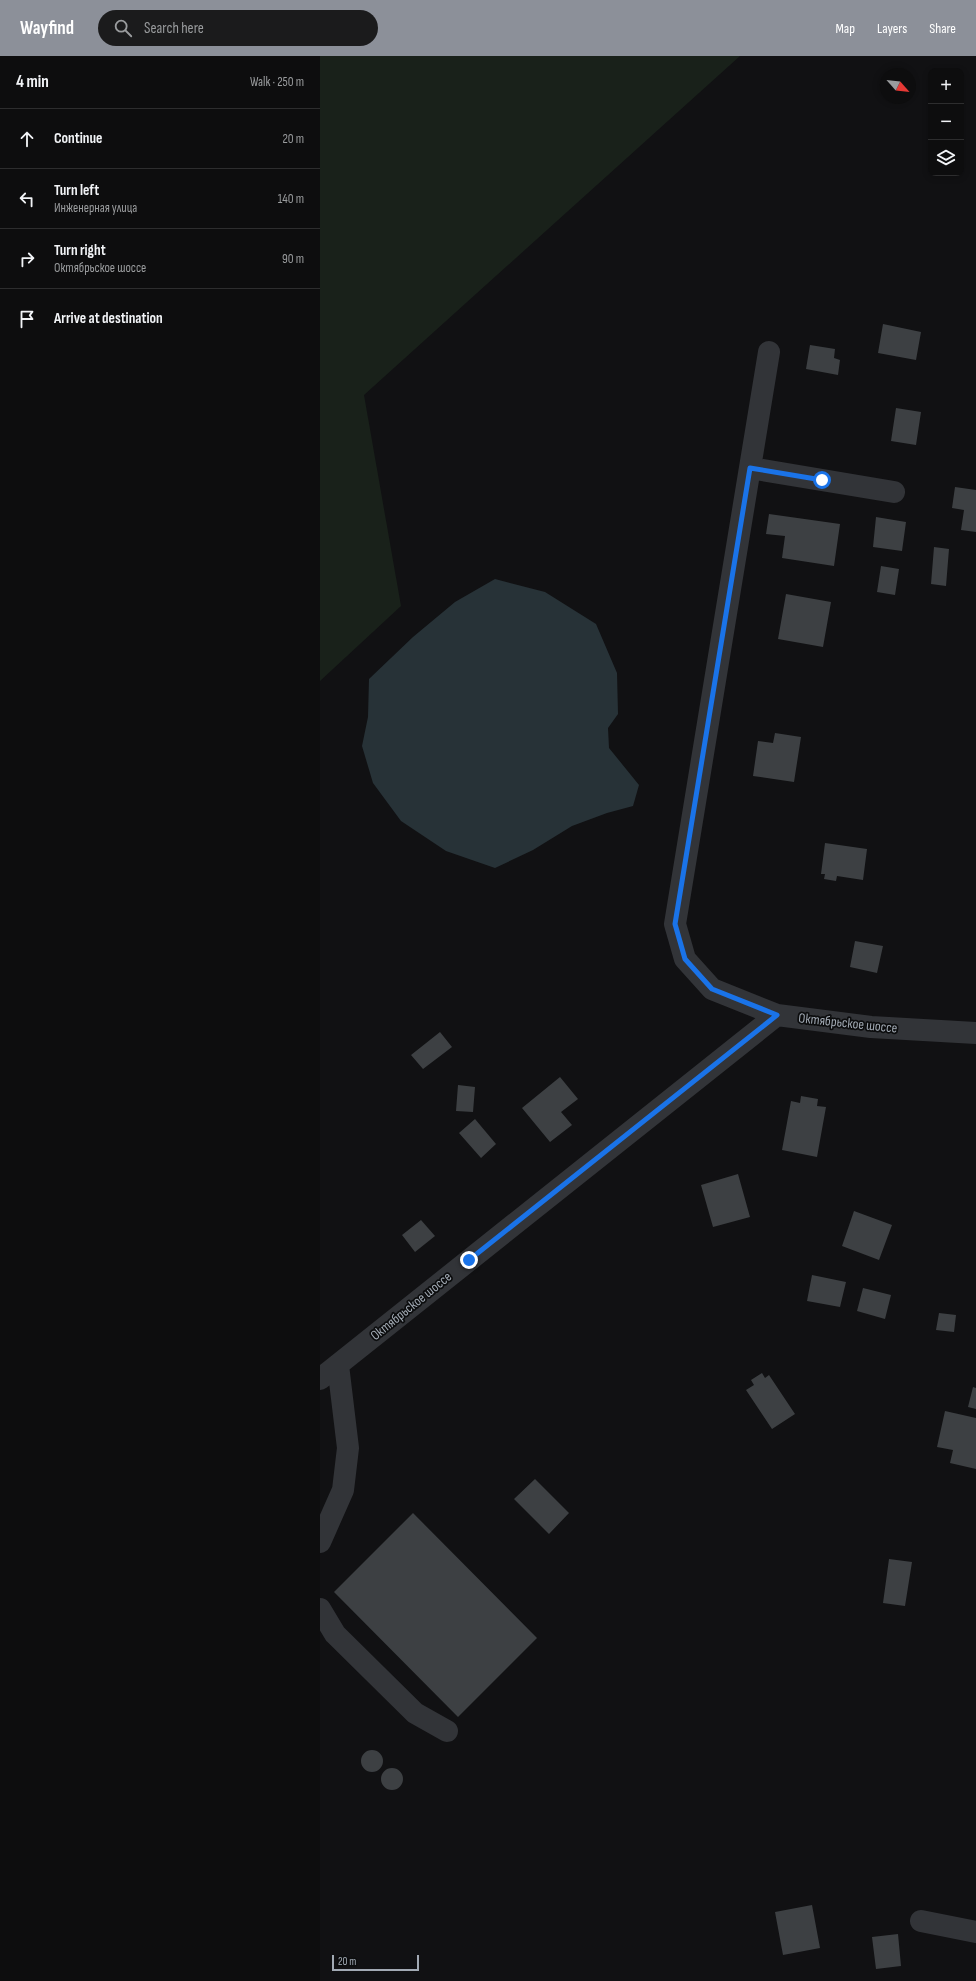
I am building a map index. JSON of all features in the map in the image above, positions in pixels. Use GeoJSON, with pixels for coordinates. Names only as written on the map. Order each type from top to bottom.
{"type":"FeatureCollection","features":[{"type":"Feature","properties":{"kind":"street"},"geometry":{"type":"LineString","coordinates":[[769,352],[675,924],[685,959],[712,989],[777,1015]]}},
{"type":"Feature","properties":{"kind":"street"},"geometry":{"type":"LineString","coordinates":[[750,468],[894,492]]}},
{"type":"Feature","properties":{"kind":"street","name":"Октябрьское шоссе"},"geometry":{"type":"LineString","coordinates":[[320,1379],[777,1015],[871,1027],[976,1033]]}},
{"type":"Feature","properties":{"kind":"street"},"geometry":{"type":"LineString","coordinates":[[320,1542],[342,1490],[348,1448],[338,1364]]}},
{"type":"Feature","properties":{"kind":"street"},"geometry":{"type":"LineString","coordinates":[[320,1609],[335,1634],[415,1713],[446,1731]]}},
{"type":"Feature","properties":{"kind":"street"},"geometry":{"type":"LineString","coordinates":[[921,1921],[976,1932]]}},
{"type":"Feature","properties":{"kind":"shaded area"},"geometry":{"type":"Polygon","coordinates":[[[320,56],[740,56],[364,395],[401,606],[320,681],[320,56]]]}},
{"type":"Feature","properties":{"kind":"shaded area"},"geometry":{"type":"Polygon","coordinates":[[[495,579],[545,592],[596,624],[617,673],[618,714],[608,728],[609,748],[639,785],[633,806],[607,813],[572,826],[533,850],[495,868],[446,851],[401,821],[373,783],[362,746],[368,717],[369,679],[413,637],[455,602],[495,579]]]}},
{"type":"Feature","properties":{"kind":"building"},"geometry":{"type":"Polygon","coordinates":[[[883,324],[921,332],[916,360],[878,353],[883,324]]]}},
{"type":"Feature","properties":{"kind":"building"},"geometry":{"type":"Polygon","coordinates":[[[810,345],[835,349],[834,358],[840,360],[838,375],[806,369],[810,345]]]}},
{"type":"Feature","properties":{"kind":"building"},"geometry":{"type":"Polygon","coordinates":[[[896,408],[921,412],[916,445],[891,441],[896,408]]]}},
{"type":"Feature","properties":{"kind":"building"},"geometry":{"type":"Polygon","coordinates":[[[955,487],[976,490],[976,532],[961,530],[964,510],[952,508],[955,487]]]}},
{"type":"Feature","properties":{"kind":"building"},"geometry":{"type":"Polygon","coordinates":[[[769,514],[840,524],[834,566],[782,558],[785,536],[766,534],[769,514]]]}},
{"type":"Feature","properties":{"kind":"building"},"geometry":{"type":"Polygon","coordinates":[[[876,517],[906,522],[902,551],[873,547],[876,517]]]}},
{"type":"Feature","properties":{"kind":"building"},"geometry":{"type":"Polygon","coordinates":[[[934,547],[949,549],[946,586],[931,584],[934,547]]]}},
{"type":"Feature","properties":{"kind":"building"},"geometry":{"type":"Polygon","coordinates":[[[881,566],[899,569],[895,595],[877,592],[881,566]]]}},
{"type":"Feature","properties":{"kind":"building"},"geometry":{"type":"Polygon","coordinates":[[[786,594],[831,602],[823,647],[778,639],[786,594]]]}},
{"type":"Feature","properties":{"kind":"building"},"geometry":{"type":"Polygon","coordinates":[[[775,733],[801,737],[794,782],[753,776],[758,741],[773,743],[775,733]]]}},
{"type":"Feature","properties":{"kind":"building"},"geometry":{"type":"Polygon","coordinates":[[[825,843],[867,849],[863,880],[837,876],[836,881],[824,879],[825,874],[821,874],[825,843]]]}},
{"type":"Feature","properties":{"kind":"building"},"geometry":{"type":"Polygon","coordinates":[[[855,941],[883,946],[877,973],[850,967],[855,941]]]}},
{"type":"Feature","properties":{"kind":"building"},"geometry":{"type":"Polygon","coordinates":[[[440,1032],[452,1047],[423,1069],[411,1055],[440,1032]]]}},
{"type":"Feature","properties":{"kind":"building"},"geometry":{"type":"Polygon","coordinates":[[[560,1077],[578,1099],[561,1112],[572,1125],[550,1142],[522,1108],[560,1077]]]}},
{"type":"Feature","properties":{"kind":"building"},"geometry":{"type":"Polygon","coordinates":[[[458,1085],[475,1087],[473,1112],[456,1111],[458,1085]]]}},
{"type":"Feature","properties":{"kind":"building"},"geometry":{"type":"Polygon","coordinates":[[[801,1096],[818,1099],[817,1106],[826,1107],[817,1157],[782,1150],[791,1101],[800,1103],[801,1096]]]}},
{"type":"Feature","properties":{"kind":"building"},"geometry":{"type":"Polygon","coordinates":[[[475,1119],[496,1144],[481,1158],[459,1133],[475,1119]]]}},
{"type":"Feature","properties":{"kind":"building"},"geometry":{"type":"Polygon","coordinates":[[[738,1174],[750,1217],[713,1227],[701,1185],[738,1174]]]}},
{"type":"Feature","properties":{"kind":"building"},"geometry":{"type":"Polygon","coordinates":[[[854,1211],[892,1225],[879,1260],[842,1246],[854,1211]]]}},
{"type":"Feature","properties":{"kind":"building"},"geometry":{"type":"Polygon","coordinates":[[[421,1220],[435,1236],[415,1252],[402,1235],[421,1220]]]}},
{"type":"Feature","properties":{"kind":"building"},"geometry":{"type":"Polygon","coordinates":[[[812,1275],[846,1282],[840,1307],[807,1301],[812,1275]]]}},
{"type":"Feature","properties":{"kind":"building"},"geometry":{"type":"Polygon","coordinates":[[[863,1288],[891,1295],[885,1319],[857,1311],[863,1288]]]}},
{"type":"Feature","properties":{"kind":"building"},"geometry":{"type":"Polygon","coordinates":[[[939,1313],[956,1315],[954,1332],[936,1330],[939,1313]]]}},
{"type":"Feature","properties":{"kind":"building"},"geometry":{"type":"Polygon","coordinates":[[[762,1373],[765,1378],[769,1375],[795,1414],[772,1429],[746,1390],[754,1385],[751,1380],[762,1373]]]}},
{"type":"Feature","properties":{"kind":"building"},"geometry":{"type":"Polygon","coordinates":[[[973,1387],[976,1388],[976,1409],[968,1407],[973,1387]]]}},
{"type":"Feature","properties":{"kind":"building"},"geometry":{"type":"Polygon","coordinates":[[[945,1411],[976,1418],[976,1469],[950,1463],[953,1450],[937,1447],[945,1411]]]}},
{"type":"Feature","properties":{"kind":"building"},"geometry":{"type":"Polygon","coordinates":[[[535,1479],[569,1513],[549,1534],[514,1499],[535,1479]]]}},
{"type":"Feature","properties":{"kind":"building"},"geometry":{"type":"Polygon","coordinates":[[[413,1513],[537,1638],[458,1717],[334,1592],[413,1513]]]}},
{"type":"Feature","properties":{"kind":"building"},"geometry":{"type":"Polygon","coordinates":[[[889,1559],[912,1562],[905,1606],[883,1603],[889,1559]]]}},
{"type":"Feature","properties":{"kind":"building"},"geometry":{"type":"Polygon","coordinates":[[[372,1750],[380,1753],[383,1761],[380,1769],[372,1772],[364,1769],[361,1761],[364,1753],[372,1750]]]}},
{"type":"Feature","properties":{"kind":"building"},"geometry":{"type":"Polygon","coordinates":[[[392,1768],[400,1771],[403,1779],[400,1787],[392,1790],[384,1787],[381,1779],[384,1771],[392,1768]]]}},
{"type":"Feature","properties":{"kind":"building"},"geometry":{"type":"Polygon","coordinates":[[[812,1905],[820,1948],[783,1955],[775,1912],[812,1905]]]}},
{"type":"Feature","properties":{"kind":"building"},"geometry":{"type":"Polygon","coordinates":[[[898,1934],[901,1966],[876,1969],[872,1937],[898,1934]]]}},
{"type":"Feature","properties":{"kind":"route"},"geometry":{"type":"LineString","coordinates":[[469,1260],[777,1015],[712,989],[685,959],[675,924],[750,468],[822,480]]}}]}
